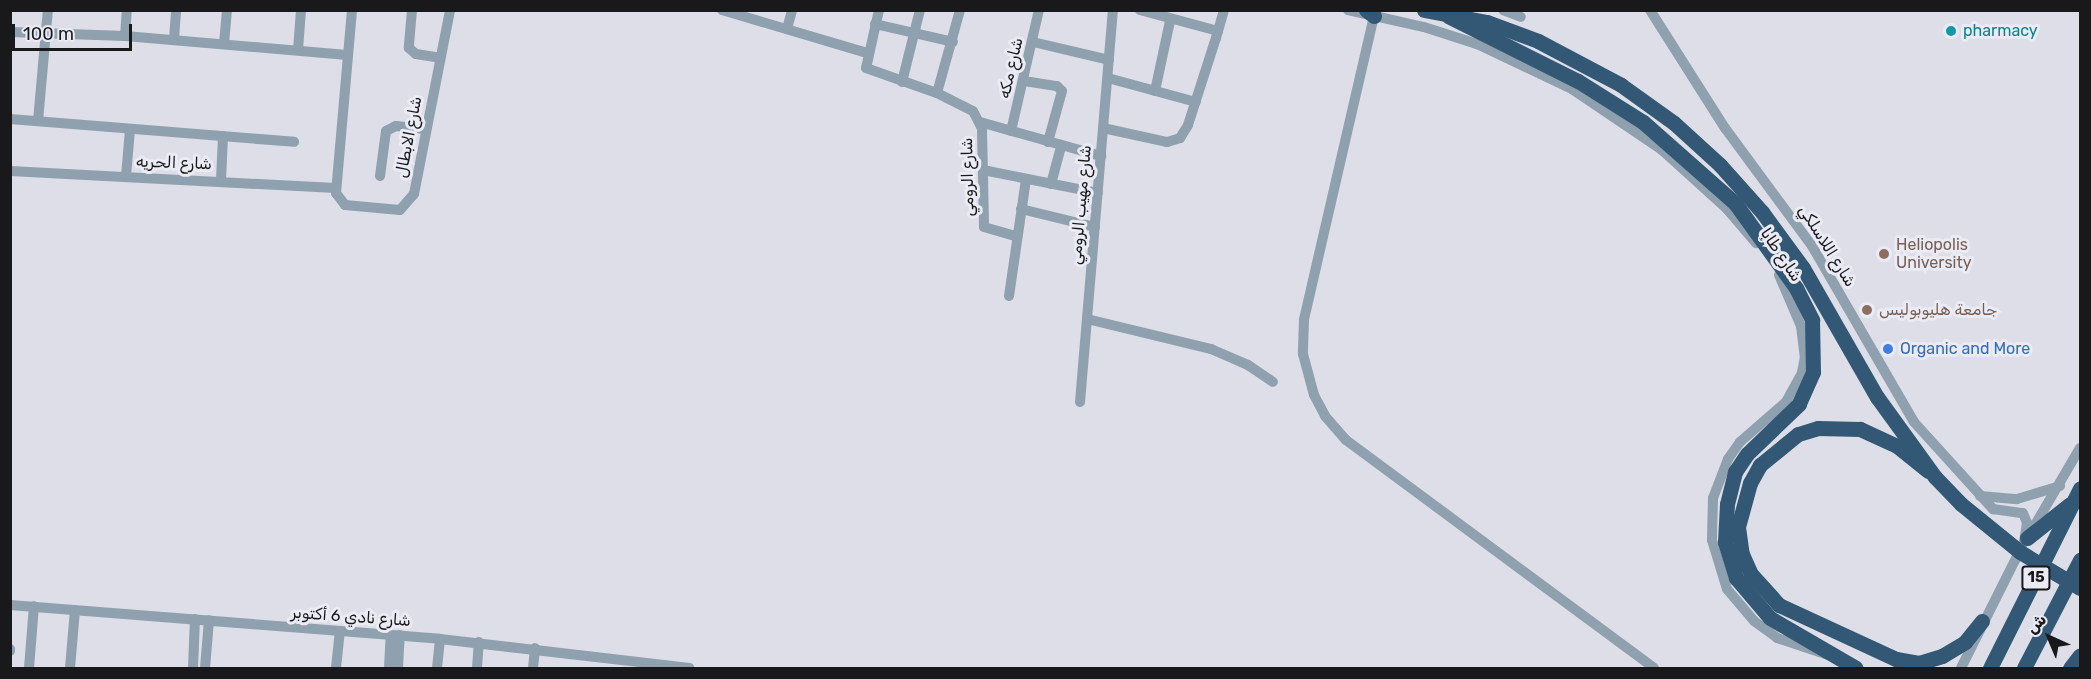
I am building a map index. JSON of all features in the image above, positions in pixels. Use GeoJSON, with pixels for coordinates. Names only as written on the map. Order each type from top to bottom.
{"type":"FeatureCollection","features":[{"type":"Feature","properties":{"kind":"highway"},"geometry":{"type":"LineString","coordinates":[[1424,10],[1448,16],[1478,19],[1538,41],[1598,71],[1653,107],[1742,189],[1803,268],[1877,397],[1935,477],[1961,504],[2012,546],[2080,588]]}},
{"type":"Feature","properties":{"kind":"highway"},"geometry":{"type":"LineString","coordinates":[[1448,16],[1611,100],[1679,151],[1731,206],[1806,304],[1816,355],[1808,388],[1799,404],[1748,454],[1735,472],[1727,504],[1725,542],[1736,578],[1751,600],[1770,618],[1856,669]]}},
{"type":"Feature","properties":{"kind":"highway"},"geometry":{"type":"LineString","coordinates":[[1935,477],[1881,437],[1843,426],[1798,434],[1760,465],[1742,504],[1738,527],[1742,554],[1751,574],[1779,605],[1875,652],[1907,662],[1926,662],[1950,652],[1982,621]]}},
{"type":"Feature","properties":{"kind":"highway"},"geometry":{"type":"LineString","coordinates":[[2026,540],[2077,494]]}},
{"type":"Feature","properties":{"kind":"highway","name":"15"},"geometry":{"type":"LineString","coordinates":[[1990,669],[2077,494]]}},
{"type":"Feature","properties":{"kind":"highway","name":"15"},"geometry":{"type":"LineString","coordinates":[[2024,669],[2080,560]]}},
{"type":"Feature","properties":{"kind":"highway"},"geometry":{"type":"LineString","coordinates":[[2070,669],[2080,655]]}},
{"type":"Feature","properties":{"kind":"street"},"geometry":{"type":"LineString","coordinates":[[38,121],[48,10]]}},
{"type":"Feature","properties":{"kind":"street"},"geometry":{"type":"LineString","coordinates":[[125,36],[128,10]]}},
{"type":"Feature","properties":{"kind":"street"},"geometry":{"type":"LineString","coordinates":[[174,40],[176,10]]}},
{"type":"Feature","properties":{"kind":"street"},"geometry":{"type":"LineString","coordinates":[[224,44],[227,10]]}},
{"type":"Feature","properties":{"kind":"street"},"geometry":{"type":"LineString","coordinates":[[298,50],[301,10]]}},
{"type":"Feature","properties":{"kind":"street"},"geometry":{"type":"LineString","coordinates":[[336,188],[351,10]]}},
{"type":"Feature","properties":{"kind":"street"},"geometry":{"type":"LineString","coordinates":[[412,10],[409,48],[416,54],[440,58]]}},
{"type":"Feature","properties":{"kind":"street","name":"شارع الابطال"},"geometry":{"type":"LineString","coordinates":[[336,188],[338,198],[345,205],[400,210],[409,204],[450,10]]}},
{"type":"Feature","properties":{"kind":"street"},"geometry":{"type":"LineString","coordinates":[[722,10],[787,29],[866,57],[879,10]]}},
{"type":"Feature","properties":{"kind":"street"},"geometry":{"type":"LineString","coordinates":[[787,29],[792,10]]}},
{"type":"Feature","properties":{"kind":"street"},"geometry":{"type":"LineString","coordinates":[[902,82],[920,10]]}},
{"type":"Feature","properties":{"kind":"street"},"geometry":{"type":"LineString","coordinates":[[937,93],[960,10]]}},
{"type":"Feature","properties":{"kind":"street","name":"شارع مكه"},"geometry":{"type":"LineString","coordinates":[[1011,131],[1039,10]]}},
{"type":"Feature","properties":{"kind":"street","name":"شارع مهيب الرومي"},"geometry":{"type":"LineString","coordinates":[[1080,402],[1113,10]]}},
{"type":"Feature","properties":{"kind":"street"},"geometry":{"type":"LineString","coordinates":[[1140,10],[1170,21],[1218,31]]}},
{"type":"Feature","properties":{"kind":"street"},"geometry":{"type":"LineString","coordinates":[[1103,128],[1174,141],[1185,133],[1224,10]]}},
{"type":"Feature","properties":{"kind":"street"},"geometry":{"type":"LineString","coordinates":[[1348,10],[1370,13],[1477,44],[1572,89],[1638,131],[1731,206]]}},
{"type":"Feature","properties":{"kind":"street"},"geometry":{"type":"LineString","coordinates":[[1503,10],[1521,17]]}},
{"type":"Feature","properties":{"kind":"street","name":"شارع اللاسلكي"},"geometry":{"type":"LineString","coordinates":[[1650,10],[1725,128],[1812,246],[1914,422],[1980,496],[1997,511],[2013,509],[2023,513],[2027,523],[2026,540]]}},
{"type":"Feature","properties":{"kind":"street"},"geometry":{"type":"LineString","coordinates":[[1370,13],[1304,320],[1304,354],[1314,395],[1325,416],[1346,440],[1654,669]]}},
{"type":"Feature","properties":{"kind":"street"},"geometry":{"type":"LineString","coordinates":[[1155,91],[1170,21]]}},
{"type":"Feature","properties":{"kind":"street"},"geometry":{"type":"LineString","coordinates":[[875,24],[953,42]]}},
{"type":"Feature","properties":{"kind":"street"},"geometry":{"type":"LineString","coordinates":[[10,32],[125,36],[347,54]]}},
{"type":"Feature","properties":{"kind":"street"},"geometry":{"type":"LineString","coordinates":[[1033,42],[1109,60]]}},
{"type":"Feature","properties":{"kind":"street","name":"شارع الرومي"},"geometry":{"type":"LineString","coordinates":[[866,57],[871,73],[937,93],[968,106],[980,122],[984,227],[1015,236]]}},
{"type":"Feature","properties":{"kind":"street"},"geometry":{"type":"LineString","coordinates":[[1108,78],[1196,102]]}},
{"type":"Feature","properties":{"kind":"street"},"geometry":{"type":"LineString","coordinates":[[1024,81],[1057,86],[1062,91],[1048,142]]}},
{"type":"Feature","properties":{"kind":"street"},"geometry":{"type":"LineString","coordinates":[[10,119],[294,142]]}},
{"type":"Feature","properties":{"kind":"street"},"geometry":{"type":"LineString","coordinates":[[980,122],[1061,147],[1101,156]]}},
{"type":"Feature","properties":{"kind":"street"},"geometry":{"type":"LineString","coordinates":[[380,176],[386,131],[396,126],[425,129]]}},
{"type":"Feature","properties":{"kind":"street"},"geometry":{"type":"LineString","coordinates":[[126,176],[130,129]]}},
{"type":"Feature","properties":{"kind":"street"},"geometry":{"type":"LineString","coordinates":[[221,180],[223,136]]}},
{"type":"Feature","properties":{"kind":"street"},"geometry":{"type":"LineString","coordinates":[[1051,184],[1061,147]]}},
{"type":"Feature","properties":{"kind":"street"},"geometry":{"type":"LineString","coordinates":[[983,170],[1098,194]]}},
{"type":"Feature","properties":{"kind":"street","name":"شارع الحريه"},"geometry":{"type":"LineString","coordinates":[[10,171],[221,180],[336,188]]}},
{"type":"Feature","properties":{"kind":"street"},"geometry":{"type":"LineString","coordinates":[[1008,296],[1015,236],[1026,180]]}},
{"type":"Feature","properties":{"kind":"street"},"geometry":{"type":"LineString","coordinates":[[1021,209],[1095,227]]}},
{"type":"Feature","properties":{"kind":"street"},"geometry":{"type":"LineString","coordinates":[[1087,319],[1211,350],[1248,365],[1273,382]]}},
{"type":"Feature","properties":{"kind":"street"},"geometry":{"type":"LineString","coordinates":[[1961,669],[1982,621],[2080,448]]}},
{"type":"Feature","properties":{"kind":"street"},"geometry":{"type":"LineString","coordinates":[[1980,496],[2017,499],[2060,486]]}},
{"type":"Feature","properties":{"kind":"street","name":"شارع نادي 6 أكتوبر"},"geometry":{"type":"LineString","coordinates":[[10,605],[479,642],[535,648],[612,663],[689,669]]}},
{"type":"Feature","properties":{"kind":"street"},"geometry":{"type":"LineString","coordinates":[[29,669],[34,606]]}},
{"type":"Feature","properties":{"kind":"street"},"geometry":{"type":"LineString","coordinates":[[70,669],[75,609]]}},
{"type":"Feature","properties":{"kind":"street"},"geometry":{"type":"LineString","coordinates":[[193,669],[195,619]]}},
{"type":"Feature","properties":{"kind":"street"},"geometry":{"type":"LineString","coordinates":[[206,669],[209,620]]}},
{"type":"Feature","properties":{"kind":"street"},"geometry":{"type":"LineString","coordinates":[[336,669],[340,631]]}},
{"type":"Feature","properties":{"kind":"street"},"geometry":{"type":"LineString","coordinates":[[388,669],[396,635]]}},
{"type":"Feature","properties":{"kind":"street"},"geometry":{"type":"LineString","coordinates":[[396,635],[398,669]]}},
{"type":"Feature","properties":{"kind":"street"},"geometry":{"type":"LineString","coordinates":[[437,669],[440,639]]}},
{"type":"Feature","properties":{"kind":"street"},"geometry":{"type":"LineString","coordinates":[[477,669],[479,642]]}},
{"type":"Feature","properties":{"kind":"street"},"geometry":{"type":"LineString","coordinates":[[533,669],[535,648]]}},
{"type":"Feature","properties":{"kind":"place","name":"pharmacy"},"geometry":{"type":"Point","coordinates":[1951,31]}},
{"type":"Feature","properties":{"kind":"place","name":"Heliopolis University"},"geometry":{"type":"Point","coordinates":[1884,254]}},
{"type":"Feature","properties":{"kind":"place","name":"جامعة هليوبوليس"},"geometry":{"type":"Point","coordinates":[1867,310]}},
{"type":"Feature","properties":{"kind":"place","name":"Organic and More"},"geometry":{"type":"Point","coordinates":[1888,349]}}]}
